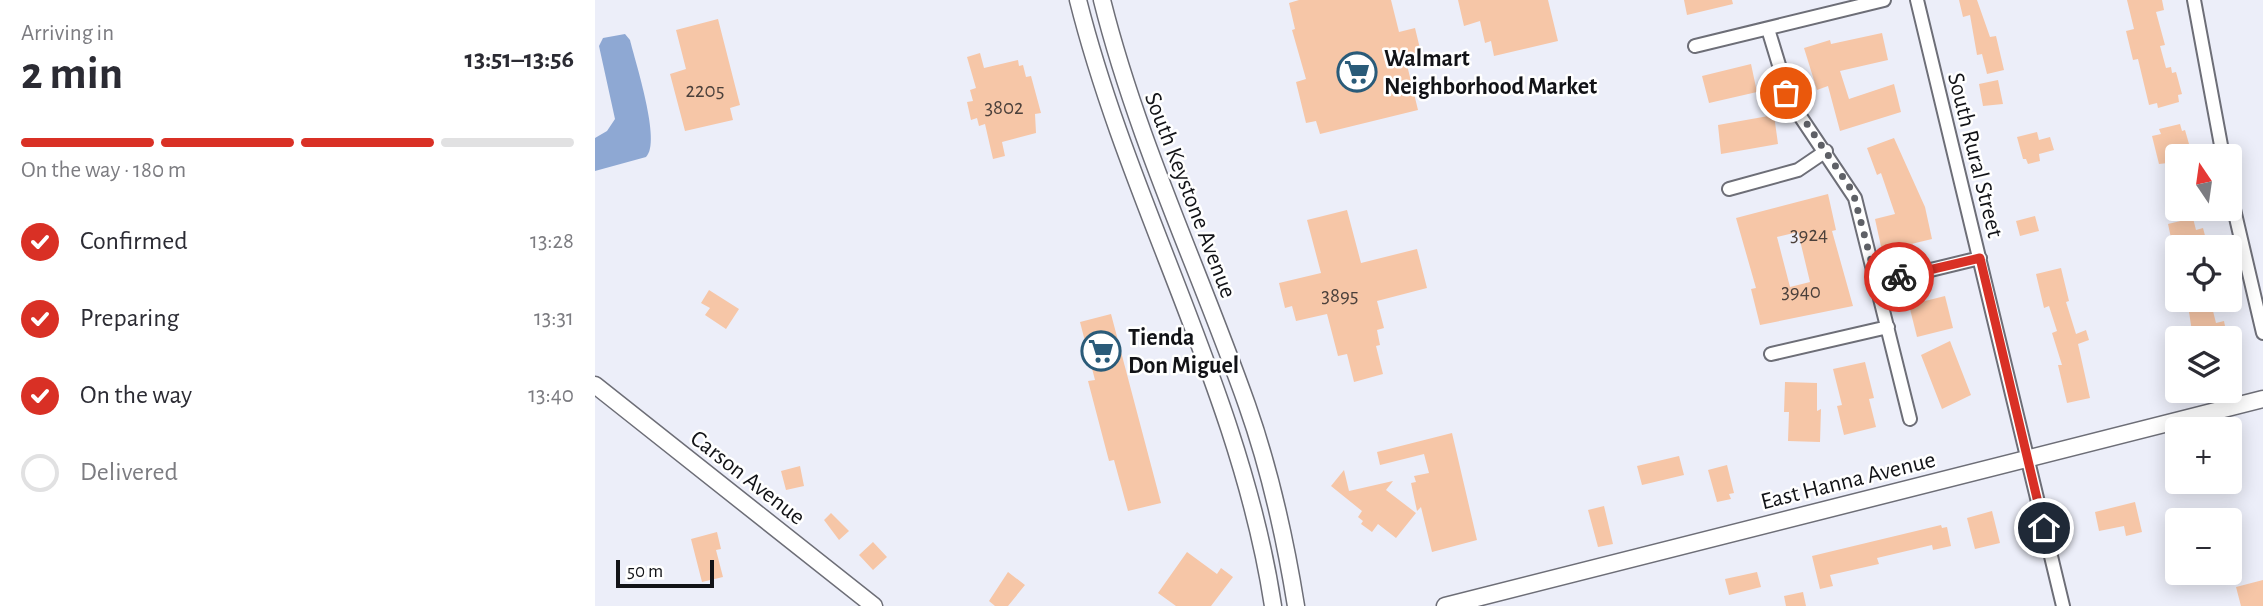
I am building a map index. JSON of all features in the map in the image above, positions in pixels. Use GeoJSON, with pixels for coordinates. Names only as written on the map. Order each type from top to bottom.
{"type":"FeatureCollection","features":[{"type":"Feature","properties":{"kind":"main road","name":"South Keystone Avenue"},"geometry":{"type":"LineString","coordinates":[[1079,0],[1114,124],[1237,450],[1273,606]]}},
{"type":"Feature","properties":{"kind":"main road","name":"South Keystone Avenue"},"geometry":{"type":"LineString","coordinates":[[1103,0],[1139,127],[1255,430],[1285,544],[1296,606]]}},
{"type":"Feature","properties":{"kind":"main road"},"geometry":{"type":"LineString","coordinates":[[1168,267],[1189,258]]}},
{"type":"Feature","properties":{"kind":"main road","name":"Carson Avenue"},"geometry":{"type":"LineString","coordinates":[[595,384],[874,606]]}},
{"type":"Feature","properties":{"kind":"main road","name":"East Hanna Avenue"},"geometry":{"type":"LineString","coordinates":[[1445,606],[2263,399]]}},
{"type":"Feature","properties":{"kind":"street"},"geometry":{"type":"LineString","coordinates":[[1695,46],[1884,0]]}},
{"type":"Feature","properties":{"kind":"street","name":"South Rural Street"},"geometry":{"type":"LineString","coordinates":[[1917,0],[2063,606]]}},
{"type":"Feature","properties":{"kind":"street"},"geometry":{"type":"LineString","coordinates":[[2194,0],[2221,144]]}},
{"type":"Feature","properties":{"kind":"street"},"geometry":{"type":"LineString","coordinates":[[1768,29],[1790,101],[1856,198],[1910,419]]}},
{"type":"Feature","properties":{"kind":"street"},"geometry":{"type":"LineString","coordinates":[[1728,189],[1798,170],[1826,151]]}},
{"type":"Feature","properties":{"kind":"street"},"geometry":{"type":"LineString","coordinates":[[2237,221],[2263,333]]}},
{"type":"Feature","properties":{"kind":"street"},"geometry":{"type":"LineString","coordinates":[[1877,283],[1980,258]]}},
{"type":"Feature","properties":{"kind":"street"},"geometry":{"type":"LineString","coordinates":[[1770,354],[1888,327]]}},
{"type":"Feature","properties":{"kind":"water"},"geometry":{"type":"Polygon","coordinates":[[[625,34],[630,40],[646,101],[650,149],[646,157],[595,171],[595,138],[607,131],[615,119],[599,46],[603,38],[625,34]]]}},
{"type":"Feature","properties":{"kind":"building","name":"Walmart Neighborhood Market"},"geometry":{"type":"Polygon","coordinates":[[[1299,0],[1391,0],[1399,32],[1415,28],[1423,61],[1407,65],[1418,110],[1320,134],[1316,121],[1306,123],[1296,82],[1306,79],[1292,30],[1295,29],[1289,3],[1299,0]]]}},
{"type":"Feature","properties":{"kind":"building"},"geometry":{"type":"Polygon","coordinates":[[[1458,0],[1548,0],[1558,41],[1494,56],[1491,41],[1485,43],[1480,21],[1464,26],[1458,0]]]}},
{"type":"Feature","properties":{"kind":"building"},"geometry":{"type":"Polygon","coordinates":[[[1684,0],[1732,0],[1733,4],[1687,15],[1684,0]]]}},
{"type":"Feature","properties":{"kind":"building"},"geometry":{"type":"Polygon","coordinates":[[[1959,0],[1977,0],[1990,37],[1996,36],[2004,70],[1987,74],[1982,54],[1977,55],[1970,15],[1963,17],[1959,0]]]}},
{"type":"Feature","properties":{"kind":"building"},"geometry":{"type":"Polygon","coordinates":[[[2127,0],[2162,0],[2164,10],[2156,12],[2165,45],[2160,46],[2166,68],[2171,67],[2172,73],[2176,72],[2182,94],[2178,95],[2179,102],[2158,108],[2157,103],[2149,105],[2138,59],[2133,60],[2126,31],[2134,29],[2127,0]]]}},
{"type":"Feature","properties":{"kind":"building"},"geometry":{"type":"Polygon","coordinates":[[[718,19],[740,105],[730,108],[733,120],[685,131],[670,74],[686,69],[676,30],[718,19]]]}},
{"type":"Feature","properties":{"kind":"building"},"geometry":{"type":"Polygon","coordinates":[[[1882,33],[1888,60],[1840,71],[1849,99],[1894,84],[1901,112],[1840,131],[1828,86],[1817,90],[1804,48],[1830,40],[1831,44],[1882,33]]]}},
{"type":"Feature","properties":{"kind":"building"},"geometry":{"type":"Polygon","coordinates":[[[980,53],[984,68],[1018,60],[1019,66],[1023,65],[1026,77],[1031,76],[1041,113],[1035,114],[1036,133],[1002,142],[1005,156],[993,159],[985,124],[979,126],[977,118],[971,120],[967,102],[973,101],[970,90],[976,88],[967,57],[980,53]]]}},
{"type":"Feature","properties":{"kind":"building"},"geometry":{"type":"Polygon","coordinates":[[[1751,64],[1757,92],[1709,103],[1702,76],[1751,64]]]}},
{"type":"Feature","properties":{"kind":"building"},"geometry":{"type":"Polygon","coordinates":[[[1998,80],[2003,104],[1983,106],[1979,84],[1998,80]]]}},
{"type":"Feature","properties":{"kind":"building"},"geometry":{"type":"Polygon","coordinates":[[[1774,115],[1778,144],[1721,154],[1718,125],[1774,115]]]}},
{"type":"Feature","properties":{"kind":"building"},"geometry":{"type":"Polygon","coordinates":[[[2180,124],[2189,144],[2165,144],[2165,163],[2159,164],[2152,136],[2161,134],[2159,129],[2180,124]]]}},
{"type":"Feature","properties":{"kind":"building"},"geometry":{"type":"Polygon","coordinates":[[[2037,132],[2039,140],[2050,137],[2054,150],[2039,154],[2040,161],[2028,164],[2026,159],[2023,159],[2017,137],[2037,132]]]}},
{"type":"Feature","properties":{"kind":"building"},"geometry":{"type":"Polygon","coordinates":[[[1894,138],[1925,207],[1932,239],[1882,251],[1875,219],[1895,214],[1881,173],[1877,175],[1867,148],[1894,138]]]}},
{"type":"Feature","properties":{"kind":"building"},"geometry":{"type":"Polygon","coordinates":[[[1828,194],[1836,230],[1832,231],[1853,306],[1760,325],[1751,289],[1756,288],[1736,218],[1828,194]],[[1798,232],[1777,237],[1790,287],[1810,282],[1798,232]]]}},
{"type":"Feature","properties":{"kind":"building"},"geometry":{"type":"Polygon","coordinates":[[[1347,210],[1361,263],[1417,249],[1427,288],[1377,301],[1384,328],[1377,330],[1380,345],[1376,346],[1383,374],[1354,382],[1347,354],[1338,356],[1327,314],[1296,321],[1292,306],[1285,308],[1279,283],[1321,273],[1307,220],[1347,210]]]}},
{"type":"Feature","properties":{"kind":"building"},"geometry":{"type":"Polygon","coordinates":[[[2035,216],[2039,231],[2020,236],[2016,221],[2035,216]]]}},
{"type":"Feature","properties":{"kind":"building"},"geometry":{"type":"Polygon","coordinates":[[[2194,221],[2196,230],[2203,228],[2205,235],[2170,235],[2168,224],[2194,221]]]}},
{"type":"Feature","properties":{"kind":"building"},"geometry":{"type":"Polygon","coordinates":[[[2061,268],[2069,301],[2066,302],[2076,334],[2086,330],[2089,340],[2078,344],[2090,398],[2067,403],[2058,365],[2062,365],[2052,333],[2057,331],[2049,306],[2044,308],[2036,274],[2061,268]]]}},
{"type":"Feature","properties":{"kind":"building"},"geometry":{"type":"Polygon","coordinates":[[[709,290],[739,309],[726,329],[705,315],[710,308],[701,303],[709,290]]]}},
{"type":"Feature","properties":{"kind":"building"},"geometry":{"type":"Polygon","coordinates":[[[1945,296],[1953,328],[1917,337],[1909,305],[1945,296]]]}},
{"type":"Feature","properties":{"kind":"building"},"geometry":{"type":"Polygon","coordinates":[[[2189,312],[2213,312],[2216,323],[2224,321],[2225,326],[2191,326],[2189,312]]]}},
{"type":"Feature","properties":{"kind":"building"},"geometry":{"type":"Polygon","coordinates":[[[1111,314],[1161,503],[1128,511],[1114,460],[1109,461],[1088,381],[1095,380],[1080,322],[1111,314]]]}},
{"type":"Feature","properties":{"kind":"building"},"geometry":{"type":"Polygon","coordinates":[[[1950,341],[1971,395],[1942,409],[1921,355],[1950,341]]]}},
{"type":"Feature","properties":{"kind":"building"},"geometry":{"type":"Polygon","coordinates":[[[1865,362],[1874,398],[1869,399],[1876,427],[1844,435],[1837,406],[1842,405],[1833,369],[1865,362]]]}},
{"type":"Feature","properties":{"kind":"building"},"geometry":{"type":"Polygon","coordinates":[[[1785,382],[1817,383],[1817,411],[1821,409],[1820,442],[1788,441],[1789,412],[1784,412],[1785,382]]]}},
{"type":"Feature","properties":{"kind":"building"},"geometry":{"type":"Polygon","coordinates":[[[1452,433],[1477,540],[1432,552],[1421,507],[1417,511],[1411,483],[1416,482],[1414,476],[1429,473],[1424,454],[1380,465],[1377,452],[1452,433]]]}},
{"type":"Feature","properties":{"kind":"building"},"geometry":{"type":"Polygon","coordinates":[[[1679,456],[1684,475],[1642,485],[1637,466],[1679,456]]]}},
{"type":"Feature","properties":{"kind":"building"},"geometry":{"type":"Polygon","coordinates":[[[1727,465],[1734,493],[1729,494],[1731,499],[1717,502],[1708,470],[1727,465]]]}},
{"type":"Feature","properties":{"kind":"building"},"geometry":{"type":"Polygon","coordinates":[[[800,466],[804,486],[786,490],[781,471],[800,466]]]}},
{"type":"Feature","properties":{"kind":"building"},"geometry":{"type":"Polygon","coordinates":[[[1344,470],[1349,491],[1393,481],[1386,490],[1416,513],[1396,538],[1378,524],[1372,532],[1361,524],[1363,521],[1358,517],[1362,511],[1331,486],[1344,470]]]}},
{"type":"Feature","properties":{"kind":"building"},"geometry":{"type":"Polygon","coordinates":[[[2135,502],[2142,532],[2126,536],[2124,526],[2099,531],[2095,512],[2135,502]]]}},
{"type":"Feature","properties":{"kind":"building"},"geometry":{"type":"Polygon","coordinates":[[[1604,506],[1613,544],[1598,547],[1588,510],[1604,506]]]}},
{"type":"Feature","properties":{"kind":"building"},"geometry":{"type":"Polygon","coordinates":[[[1992,511],[2000,543],[1975,549],[1967,518],[1992,511]]]}},
{"type":"Feature","properties":{"kind":"building"},"geometry":{"type":"Polygon","coordinates":[[[831,513],[849,531],[839,540],[824,520],[831,513]]]}},
{"type":"Feature","properties":{"kind":"building"},"geometry":{"type":"Polygon","coordinates":[[[1941,525],[1942,528],[1947,527],[1951,546],[1933,550],[1932,545],[1877,558],[1879,564],[1830,575],[1833,586],[1820,589],[1812,556],[1941,525]]]}},
{"type":"Feature","properties":{"kind":"building"},"geometry":{"type":"Polygon","coordinates":[[[717,532],[721,549],[716,550],[723,577],[702,582],[691,539],[717,532]]]}},
{"type":"Feature","properties":{"kind":"building"},"geometry":{"type":"Polygon","coordinates":[[[873,542],[887,557],[873,570],[859,555],[873,542]]]}},
{"type":"Feature","properties":{"kind":"building"},"geometry":{"type":"Polygon","coordinates":[[[1187,552],[1217,574],[1221,568],[1233,577],[1211,606],[1176,606],[1158,593],[1187,552]]]}},
{"type":"Feature","properties":{"kind":"building"},"geometry":{"type":"Polygon","coordinates":[[[1008,572],[1025,585],[1008,606],[995,606],[989,601],[1008,572]]]}},
{"type":"Feature","properties":{"kind":"building"},"geometry":{"type":"Polygon","coordinates":[[[1757,572],[1761,587],[1729,595],[1725,579],[1757,572]]]}},
{"type":"Feature","properties":{"kind":"building"},"geometry":{"type":"Polygon","coordinates":[[[2263,580],[2263,606],[2241,606],[2236,587],[2263,580]]]}},
{"type":"Feature","properties":{"kind":"building"},"geometry":{"type":"Polygon","coordinates":[[[1803,592],[1806,606],[1786,606],[1784,596],[1803,592]]]}},
{"type":"Feature","properties":{"kind":"way so far"},"geometry":{"type":"LineString","coordinates":[[1786,93],[1853,192],[1877,283],[1899,277]]}},
{"type":"Feature","properties":{"kind":"place","name":"Walmart Neighborhood Market"},"geometry":{"type":"Point","coordinates":[1357,72]}},
{"type":"Feature","properties":{"kind":"place","name":"Tienda Don Miguel"},"geometry":{"type":"Point","coordinates":[1101,351]}},
{"type":"Feature","properties":{"kind":"route"},"geometry":{"type":"LineString","coordinates":[[1899,277],[1980,258],[2044,528]]}}]}
